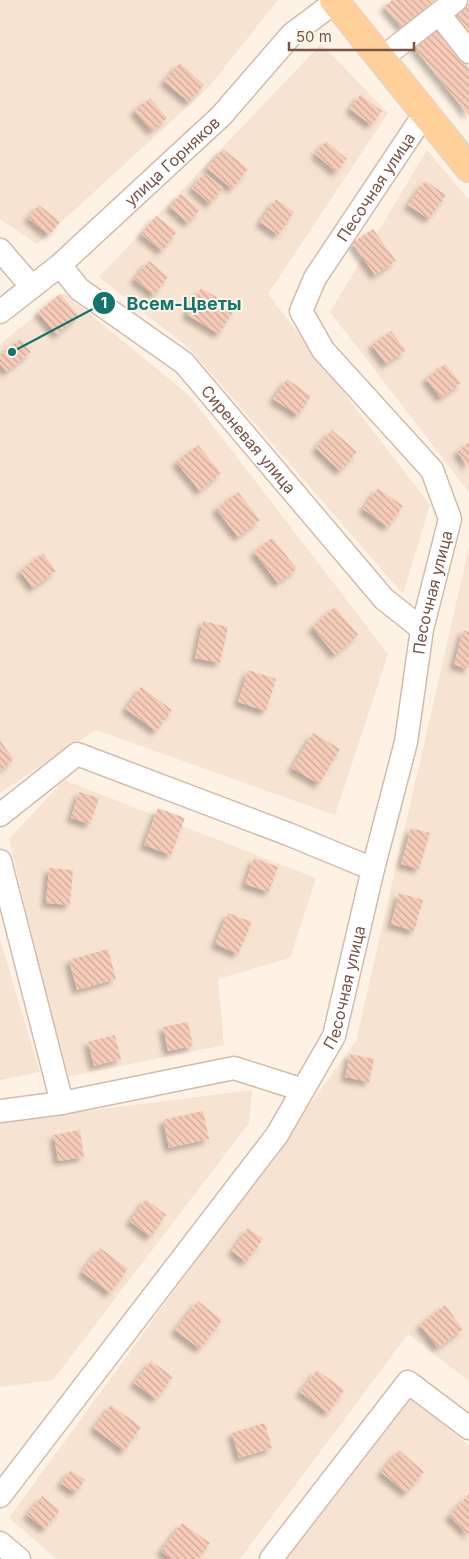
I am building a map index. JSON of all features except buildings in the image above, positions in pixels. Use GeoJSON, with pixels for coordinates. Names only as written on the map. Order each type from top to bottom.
{"type":"FeatureCollection","features":[{"type":"Feature","properties":{"kind":"main road"},"geometry":{"type":"LineString","coordinates":[[335,1],[469,168]]}},
{"type":"Feature","properties":{"kind":"street","name":"улица Горняков"},"geometry":{"type":"LineString","coordinates":[[0,312],[60,264],[221,116],[292,34],[335,1]]}},
{"type":"Feature","properties":{"kind":"street"},"geometry":{"type":"LineString","coordinates":[[381,59],[447,7],[469,52]]}},
{"type":"Feature","properties":{"kind":"street","name":"Песочная улица"},"geometry":{"type":"LineString","coordinates":[[0,1496],[277,1135],[334,1036],[373,869],[406,742],[422,629],[450,519],[432,470],[323,350],[301,311],[315,278],[424,113]]}},
{"type":"Feature","properties":{"kind":"street"},"geometry":{"type":"LineString","coordinates":[[0,250],[32,287]]}},
{"type":"Feature","properties":{"kind":"street","name":"Сиреневая улица"},"geometry":{"type":"LineString","coordinates":[[60,264],[80,289],[184,364],[384,599],[422,629]]}},
{"type":"Feature","properties":{"kind":"street"},"geometry":{"type":"LineString","coordinates":[[0,815],[77,754],[288,834],[373,869]]}},
{"type":"Feature","properties":{"kind":"street"},"geometry":{"type":"LineString","coordinates":[[0,861],[62,1103]]}},
{"type":"Feature","properties":{"kind":"street"},"geometry":{"type":"LineString","coordinates":[[0,1112],[62,1103],[234,1068],[303,1090]]}},
{"type":"Feature","properties":{"kind":"street"},"geometry":{"type":"LineString","coordinates":[[271,1559],[408,1382],[469,1428]]}},
{"type":"Feature","properties":{"kind":"street"},"geometry":{"type":"LineString","coordinates":[[0,1543],[19,1559]]}},
{"type":"Feature","properties":{"kind":"shaded area"},"geometry":{"type":"Polygon","coordinates":[[[0,0],[278,0],[209,87],[37,244],[0,219],[0,0]]]}},
{"type":"Feature","properties":{"kind":"shaded area"},"geometry":{"type":"Polygon","coordinates":[[[321,44],[388,113],[268,294],[430,505],[403,594],[190,349],[99,277],[321,44]]]}},
{"type":"Feature","properties":{"kind":"shaded area"},"geometry":{"type":"Polygon","coordinates":[[[427,150],[469,200],[469,492],[330,312],[427,150]]]}},
{"type":"Feature","properties":{"kind":"shaded area"},"geometry":{"type":"Polygon","coordinates":[[[64,293],[190,396],[388,654],[335,815],[96,730],[0,793],[0,344],[64,293]]]}},
{"type":"Feature","properties":{"kind":"shaded area"},"geometry":{"type":"Polygon","coordinates":[[[469,547],[469,1381],[408,1334],[240,1559],[56,1559],[9,1518],[356,1041],[469,547]]]}},
{"type":"Feature","properties":{"kind":"shaded area"},"geometry":{"type":"Polygon","coordinates":[[[64,780],[316,878],[290,958],[218,979],[224,1045],[66,1077],[9,839],[64,780]]]}},
{"type":"Feature","properties":{"kind":"shaded area"},"geometry":{"type":"Polygon","coordinates":[[[0,940],[40,1072],[0,1080],[0,940]]]}},
{"type":"Feature","properties":{"kind":"shaded area"},"geometry":{"type":"Polygon","coordinates":[[[252,1090],[249,1123],[53,1380],[0,1387],[0,1122],[252,1090]]]}},
{"type":"Feature","properties":{"kind":"shaded area"},"geometry":{"type":"Polygon","coordinates":[[[411,1399],[469,1445],[469,1559],[287,1559],[411,1399]]]}},
{"type":"Feature","properties":{"kind":"place","name":"Всем-Цветы"},"geometry":{"type":"Point","coordinates":[12,352]}}]}
